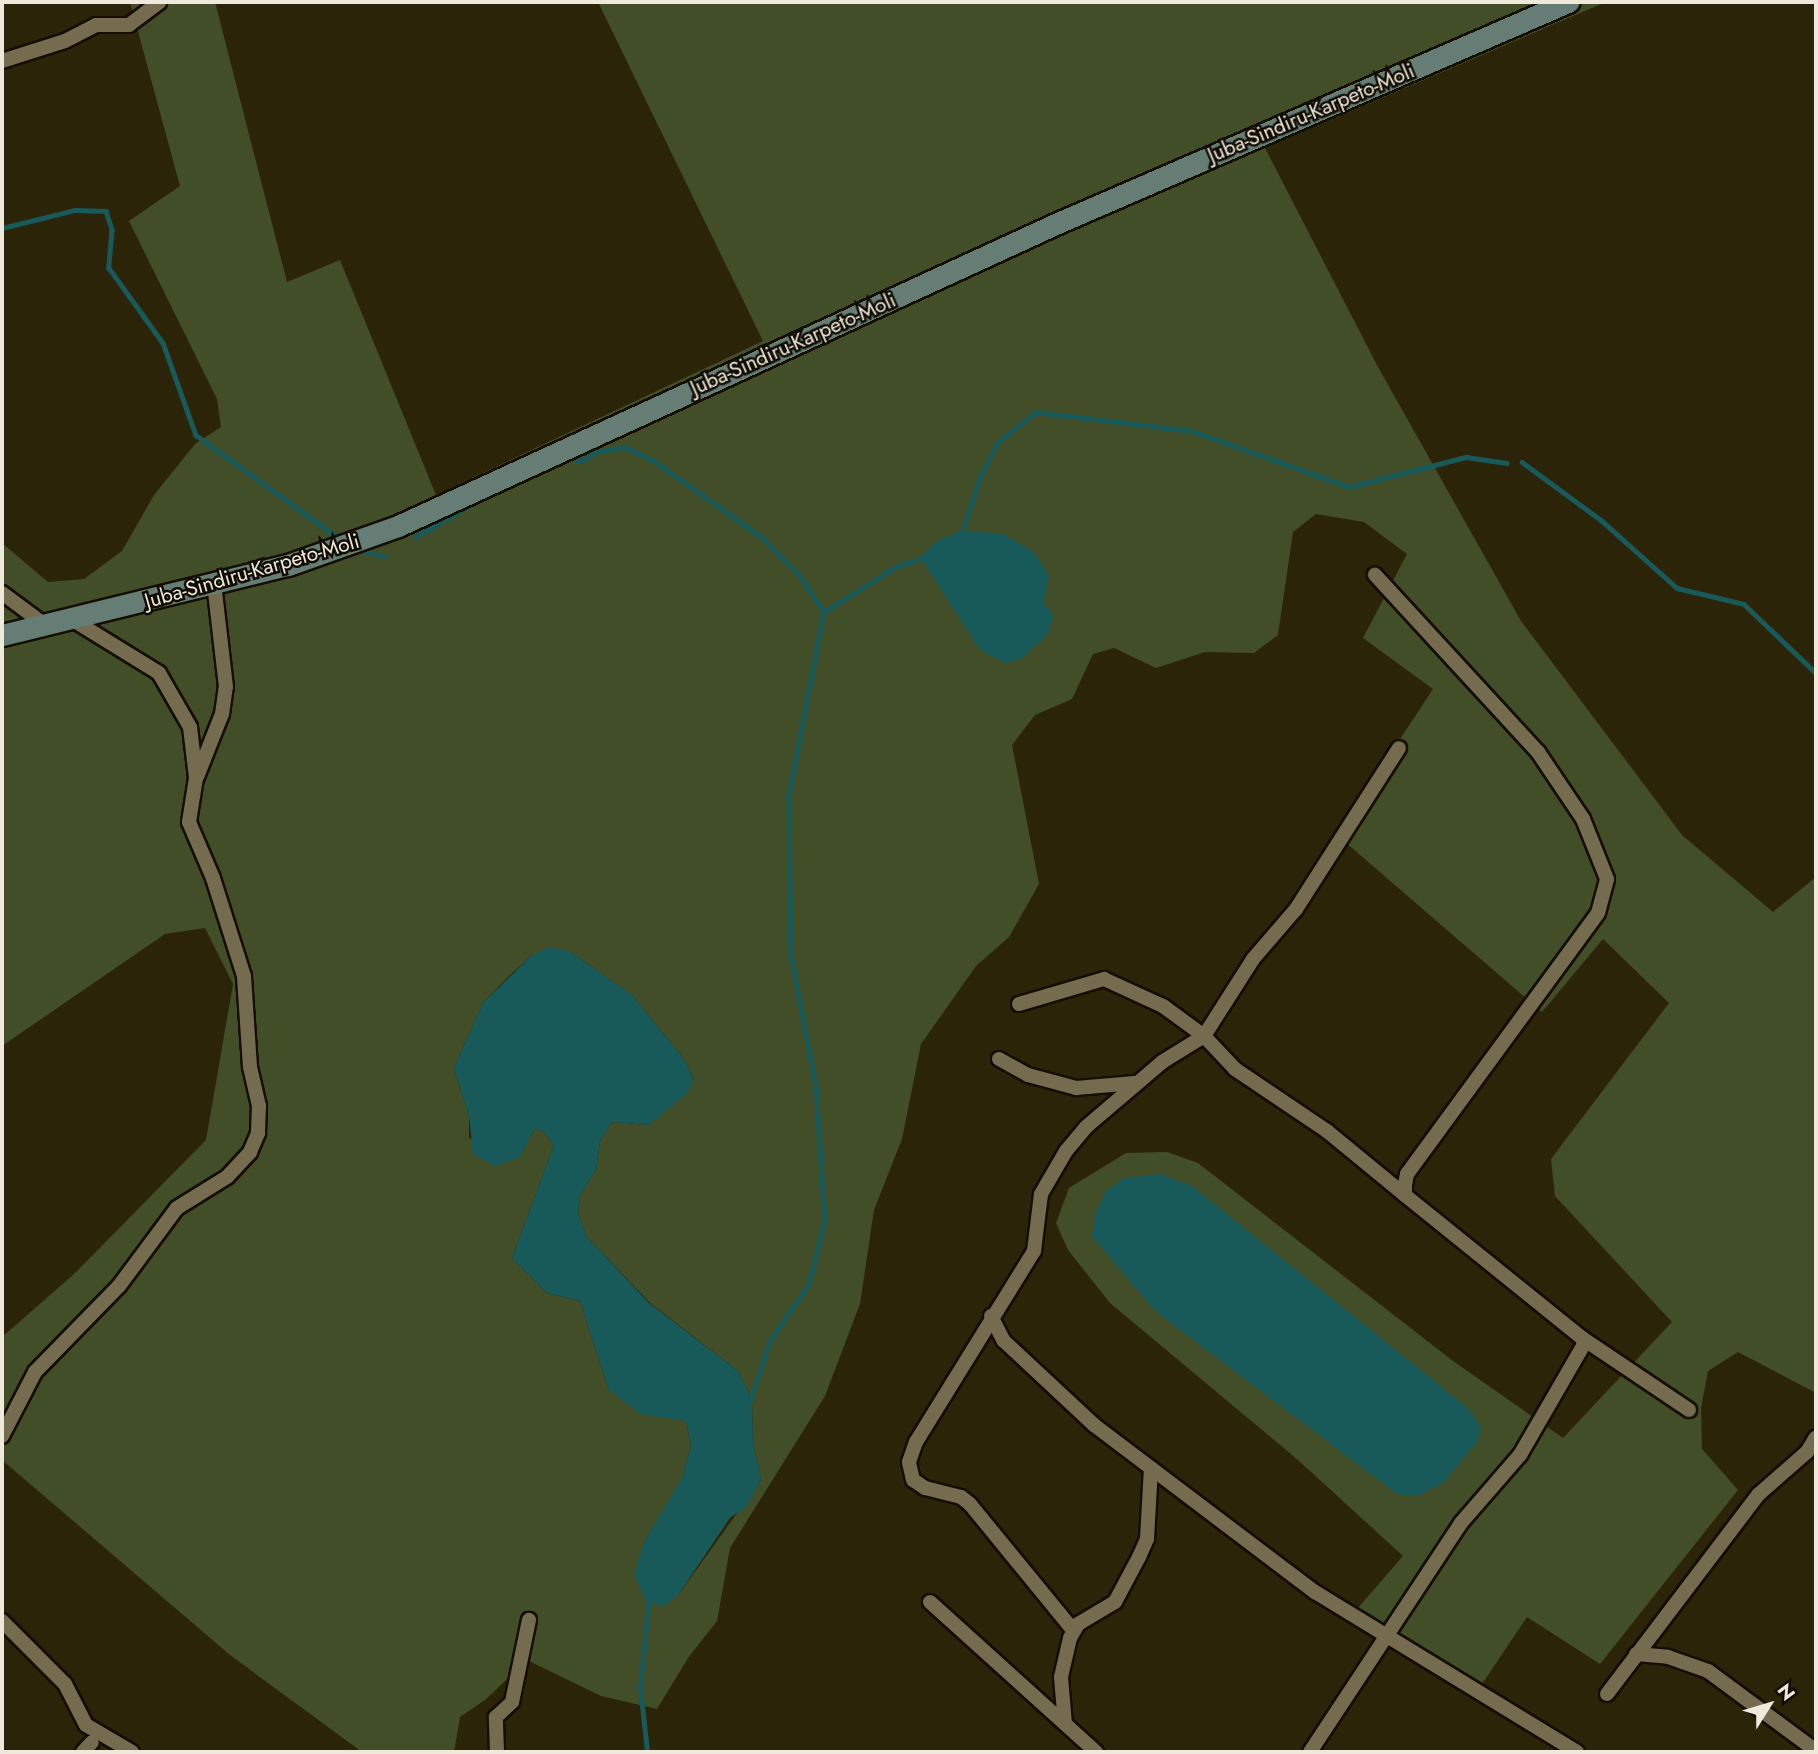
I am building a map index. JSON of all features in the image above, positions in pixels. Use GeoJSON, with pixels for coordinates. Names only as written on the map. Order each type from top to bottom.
{"type":"FeatureCollection","features":[{"type":"Feature","properties":{"kind":"main road","name":"Juba-Sindiru-Karpeto-Moli"},"geometry":{"type":"LineString","coordinates":[[2,635],[73,620],[288,565],[398,526],[1060,222],[1568,2]]}},
{"type":"Feature","properties":{"kind":"street"},"geometry":{"type":"LineString","coordinates":[[2,61],[65,41],[96,25],[129,25],[159,2]]}},
{"type":"Feature","properties":{"kind":"street"},"geometry":{"type":"LineString","coordinates":[[1375,575],[1538,752],[1583,818],[1607,879],[1598,913],[1407,1174],[1405,1195]]}},
{"type":"Feature","properties":{"kind":"street"},"geometry":{"type":"LineString","coordinates":[[2,1436],[34,1372],[119,1286],[177,1208],[227,1177],[250,1152],[258,1133],[259,1106],[250,1067],[244,976],[214,878],[189,822],[197,778],[222,715],[226,687],[214,584]]}},
{"type":"Feature","properties":{"kind":"street"},"geometry":{"type":"LineString","coordinates":[[2,593],[45,625]]}},
{"type":"Feature","properties":{"kind":"street"},"geometry":{"type":"LineString","coordinates":[[73,620],[159,673],[190,727],[197,778]]}},
{"type":"Feature","properties":{"kind":"street"},"geometry":{"type":"LineString","coordinates":[[1073,1630],[970,1504],[961,1496],[919,1486],[910,1471],[916,1441],[990,1316],[1034,1251],[1041,1194],[1049,1177],[1079,1134],[1172,1054],[1204,1036],[1253,959],[1296,909],[1399,748]]}},
{"type":"Feature","properties":{"kind":"street"},"geometry":{"type":"LineString","coordinates":[[1019,1004],[1104,979],[1163,1006],[1204,1036],[1236,1069],[1327,1130],[1582,1338],[1689,1410]]}},
{"type":"Feature","properties":{"kind":"street"},"geometry":{"type":"LineString","coordinates":[[999,1059],[1028,1075],[1076,1088],[1140,1081]]}},
{"type":"Feature","properties":{"kind":"street"},"geometry":{"type":"LineString","coordinates":[[990,1316],[1004,1341],[1094,1425],[1315,1592],[1577,1752]]}},
{"type":"Feature","properties":{"kind":"street"},"geometry":{"type":"LineString","coordinates":[[1313,1751],[1461,1523],[1541,1423],[1581,1354],[1582,1338]]}},
{"type":"Feature","properties":{"kind":"street"},"geometry":{"type":"LineString","coordinates":[[1607,1694],[1759,1494],[1807,1452],[1816,1437]]}},
{"type":"Feature","properties":{"kind":"street"},"geometry":{"type":"LineString","coordinates":[[1065,1724],[1061,1677],[1073,1630],[1115,1602],[1139,1556],[1147,1539],[1151,1468]]}},
{"type":"Feature","properties":{"kind":"street"},"geometry":{"type":"LineString","coordinates":[[930,1602],[1096,1752]]}},
{"type":"Feature","properties":{"kind":"street"},"geometry":{"type":"LineString","coordinates":[[498,1752],[496,1717],[512,1702],[529,1620]]}},
{"type":"Feature","properties":{"kind":"street"},"geometry":{"type":"LineString","coordinates":[[2,1621],[65,1684],[86,1725],[132,1752]]}},
{"type":"Feature","properties":{"kind":"street"},"geometry":{"type":"LineString","coordinates":[[1636,1654],[1668,1657],[1708,1671],[1816,1751]]}},
{"type":"Feature","properties":{"kind":"green space"},"geometry":{"type":"Polygon","coordinates":[[[130,2],[215,2],[287,282],[340,260],[436,495],[763,341],[598,2],[1606,2],[1265,148],[1378,367],[1521,621],[1682,835],[1773,912],[1816,877],[1816,1393],[1738,1352],[1708,1371],[1701,1408],[1702,1449],[1738,1490],[1600,1664],[1527,1617],[1478,1690],[1358,1608],[1403,1556],[1298,1460],[1110,1303],[1068,1250],[1056,1223],[1069,1188],[1126,1153],[1167,1152],[1198,1163],[1453,1361],[1563,1438],[1672,1322],[1555,1196],[1551,1159],[1669,1003],[1603,939],[1542,1012],[1337,835],[1433,689],[1363,638],[1407,554],[1364,522],[1316,514],[1293,532],[1278,635],[1254,653],[1205,652],[1156,668],[1114,648],[1093,654],[1072,699],[1035,715],[1012,745],[1039,884],[1009,937],[976,966],[921,1044],[902,1139],[874,1210],[860,1304],[825,1396],[730,1548],[717,1621],[688,1658],[657,1709],[601,1696],[527,1660],[485,1700],[460,1717],[454,1752],[362,1752],[230,1655],[2,1460],[2,1337],[73,1275],[206,1140],[233,984],[205,928],[165,934],[2,1046],[2,543],[48,582],[84,579],[122,551],[154,495],[195,444],[221,427],[217,399],[129,221],[180,186],[130,2]],[[569,951],[532,955],[483,1003],[454,1068],[469,1116],[469,1138],[519,1157],[535,1129],[543,1131],[554,1145],[512,1258],[547,1293],[580,1301],[609,1390],[666,1417],[686,1421],[691,1446],[682,1479],[644,1542],[678,1595],[761,1480],[753,1443],[752,1399],[738,1371],[650,1303],[586,1236],[578,1213],[580,1195],[596,1170],[600,1141],[612,1122],[649,1125],[694,1079],[684,1059],[632,995],[569,951]]]}},
{"type":"Feature","properties":{"kind":"water"},"geometry":{"type":"Polygon","coordinates":[[[963,530],[1003,534],[1034,552],[1049,576],[1044,602],[1053,615],[1048,634],[1021,659],[1005,663],[980,650],[920,557],[938,540],[963,530]]]}},
{"type":"Feature","properties":{"kind":"water"},"geometry":{"type":"Polygon","coordinates":[[[549,947],[569,951],[632,995],[684,1059],[694,1080],[687,1093],[649,1125],[612,1122],[600,1141],[596,1170],[580,1195],[578,1213],[586,1236],[649,1303],[738,1371],[752,1399],[753,1443],[761,1479],[747,1506],[730,1518],[678,1595],[664,1606],[646,1601],[634,1575],[644,1542],[682,1478],[691,1446],[686,1421],[640,1414],[609,1390],[580,1301],[547,1293],[512,1258],[554,1145],[543,1131],[535,1129],[519,1158],[494,1166],[473,1154],[469,1116],[454,1068],[483,1003],[532,955],[549,947]]]}},
{"type":"Feature","properties":{"kind":"water"},"geometry":{"type":"Polygon","coordinates":[[[1159,1174],[1192,1186],[1469,1409],[1481,1428],[1477,1442],[1443,1483],[1417,1496],[1397,1494],[1155,1311],[1092,1236],[1095,1214],[1106,1191],[1124,1178],[1159,1174]]]}},
{"type":"Feature","properties":{"kind":"waterway"},"geometry":{"type":"LineString","coordinates":[[2,228],[75,210],[106,211],[112,230],[109,268],[163,343],[196,435],[340,539]]}},
{"type":"Feature","properties":{"kind":"waterway"},"geometry":{"type":"LineString","coordinates":[[961,535],[980,477],[998,442],[1036,412],[1192,431],[1349,487],[1466,457],[1507,463]]}},
{"type":"Feature","properties":{"kind":"waterway"},"geometry":{"type":"LineString","coordinates":[[566,457],[582,461],[596,452],[625,447],[656,462],[763,538],[801,577],[824,612],[789,796],[791,955],[816,1086],[825,1220],[809,1285],[770,1341],[750,1403]]}},
{"type":"Feature","properties":{"kind":"waterway"},"geometry":{"type":"LineString","coordinates":[[1522,462],[1601,520],[1677,588],[1744,604],[1816,673]]}},
{"type":"Feature","properties":{"kind":"waterway"},"geometry":{"type":"LineString","coordinates":[[415,537],[481,499]]}},
{"type":"Feature","properties":{"kind":"waterway"},"geometry":{"type":"LineString","coordinates":[[356,549],[385,557]]}},
{"type":"Feature","properties":{"kind":"waterway"},"geometry":{"type":"LineString","coordinates":[[824,612],[897,566],[924,558]]}},
{"type":"Feature","properties":{"kind":"waterway"},"geometry":{"type":"LineString","coordinates":[[647,1752],[640,1687],[649,1597]]}}]}
